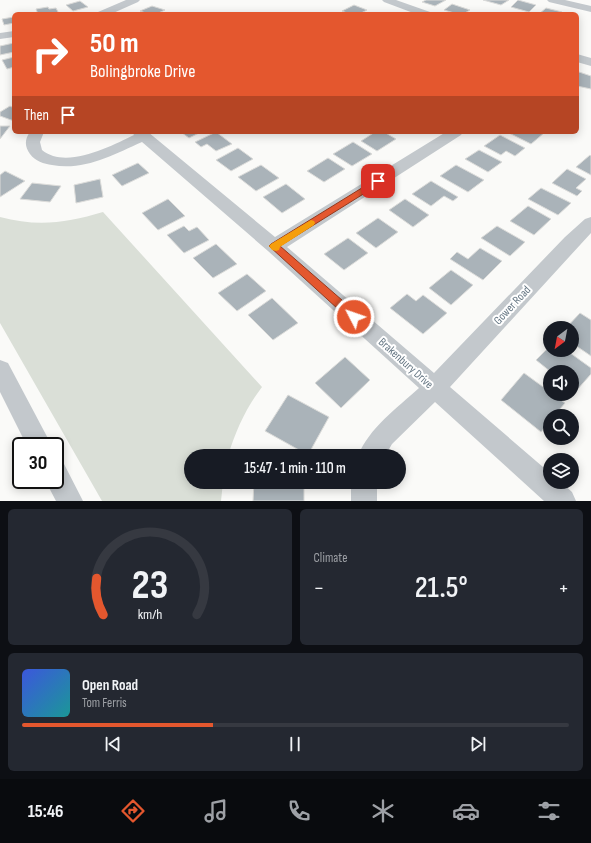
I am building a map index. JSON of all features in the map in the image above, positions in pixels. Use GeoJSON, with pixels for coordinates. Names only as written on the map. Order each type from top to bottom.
{"type":"FeatureCollection","features":[{"type":"Feature","properties":{"kind":"street"},"geometry":{"type":"LineString","coordinates":[[107,12],[136,0]]}},
{"type":"Feature","properties":{"kind":"street"},"geometry":{"type":"LineString","coordinates":[[386,0],[420,12]]}},
{"type":"Feature","properties":{"kind":"street"},"geometry":{"type":"LineString","coordinates":[[552,0],[587,8]]}},
{"type":"Feature","properties":{"kind":"street"},"geometry":{"type":"LineString","coordinates":[[395,12],[405,7]]}},
{"type":"Feature","properties":{"kind":"street"},"geometry":{"type":"LineString","coordinates":[[0,36],[12,34]]}},
{"type":"Feature","properties":{"kind":"street"},"geometry":{"type":"LineString","coordinates":[[579,59],[591,62]]}},
{"type":"Feature","properties":{"kind":"street"},"geometry":{"type":"LineString","coordinates":[[35,134],[33,137],[32,145],[36,153],[44,158],[64,162],[87,160],[141,134]]}},
{"type":"Feature","properties":{"kind":"street","name":"Brakenbury Drive"},"geometry":{"type":"LineString","coordinates":[[141,134],[274,246],[563,501]]}},
{"type":"Feature","properties":{"kind":"street"},"geometry":{"type":"LineString","coordinates":[[274,246],[453,134]]}},
{"type":"Feature","properties":{"kind":"street","name":"Gower Road"},"geometry":{"type":"LineString","coordinates":[[375,449],[384,436],[434,388],[591,223]]}},
{"type":"Feature","properties":{"kind":"street"},"geometry":{"type":"LineString","coordinates":[[0,370],[35,437]]}},
{"type":"Feature","properties":{"kind":"street"},"geometry":{"type":"LineString","coordinates":[[64,489],[70,501]]}},
{"type":"Feature","properties":{"kind":"street"},"geometry":{"type":"LineString","coordinates":[[364,489],[364,501]]}},
{"type":"Feature","properties":{"kind":"shaded area"},"geometry":{"type":"Polygon","coordinates":[[[103,212],[262,387],[242,420],[230,449],[184,449],[184,489],[222,489],[221,501],[102,501],[0,323],[0,217],[39,223],[64,221],[103,212]]]}},
{"type":"Feature","properties":{"kind":"building"},"geometry":{"type":"Polygon","coordinates":[[[426,0],[446,0],[435,6],[422,2],[426,0]]]}},
{"type":"Feature","properties":{"kind":"building"},"geometry":{"type":"Polygon","coordinates":[[[483,0],[509,0],[501,5],[483,0]]]}},
{"type":"Feature","properties":{"kind":"building"},"geometry":{"type":"Polygon","coordinates":[[[518,0],[536,5],[529,12],[511,7],[518,0]]]}},
{"type":"Feature","properties":{"kind":"building"},"geometry":{"type":"Polygon","coordinates":[[[80,1],[88,7],[73,11],[66,5],[80,1]]]}},
{"type":"Feature","properties":{"kind":"building"},"geometry":{"type":"Polygon","coordinates":[[[452,4],[470,10],[466,12],[451,12],[444,10],[452,4]]]}},
{"type":"Feature","properties":{"kind":"building"},"geometry":{"type":"Polygon","coordinates":[[[354,5],[367,10],[363,12],[342,11],[354,5]]]}},
{"type":"Feature","properties":{"kind":"building"},"geometry":{"type":"Polygon","coordinates":[[[152,6],[165,10],[160,12],[140,11],[152,6]]]}},
{"type":"Feature","properties":{"kind":"building"},"geometry":{"type":"Polygon","coordinates":[[[48,7],[49,9],[56,8],[58,12],[37,12],[36,9],[48,7]]]}},
{"type":"Feature","properties":{"kind":"building"},"geometry":{"type":"Polygon","coordinates":[[[546,8],[562,12],[541,12],[546,8]]]}},
{"type":"Feature","properties":{"kind":"building"},"geometry":{"type":"Polygon","coordinates":[[[12,17],[12,23],[4,25],[2,19],[12,17]]]}},
{"type":"Feature","properties":{"kind":"building"},"geometry":{"type":"Polygon","coordinates":[[[12,43],[12,52],[0,55],[0,46],[12,43]]]}},
{"type":"Feature","properties":{"kind":"building"},"geometry":{"type":"Polygon","coordinates":[[[12,58],[12,68],[7,69],[2,60],[12,58]]]}},
{"type":"Feature","properties":{"kind":"building"},"geometry":{"type":"Polygon","coordinates":[[[579,72],[591,76],[591,89],[579,86],[579,72]]]}},
{"type":"Feature","properties":{"kind":"building"},"geometry":{"type":"Polygon","coordinates":[[[10,106],[12,107],[12,120],[0,116],[0,112],[10,106]]]}},
{"type":"Feature","properties":{"kind":"building"},"geometry":{"type":"Polygon","coordinates":[[[0,126],[10,126],[0,139],[0,126]]]}},
{"type":"Feature","properties":{"kind":"building"},"geometry":{"type":"Polygon","coordinates":[[[184,134],[197,134],[189,138],[184,134]]]}},
{"type":"Feature","properties":{"kind":"building"},"geometry":{"type":"Polygon","coordinates":[[[212,134],[219,134],[232,144],[216,151],[207,144],[201,147],[195,142],[212,134]]]}},
{"type":"Feature","properties":{"kind":"building"},"geometry":{"type":"Polygon","coordinates":[[[372,134],[387,134],[396,139],[377,151],[361,141],[372,134]]]}},
{"type":"Feature","properties":{"kind":"building"},"geometry":{"type":"Polygon","coordinates":[[[511,134],[543,134],[531,144],[511,134]]]}},
{"type":"Feature","properties":{"kind":"building"},"geometry":{"type":"Polygon","coordinates":[[[500,135],[525,148],[515,156],[506,151],[501,155],[484,146],[500,135]]]}},
{"type":"Feature","properties":{"kind":"building"},"geometry":{"type":"Polygon","coordinates":[[[353,142],[372,154],[352,166],[333,154],[353,142]]]}},
{"type":"Feature","properties":{"kind":"building"},"geometry":{"type":"Polygon","coordinates":[[[238,148],[253,159],[231,171],[216,160],[238,148]]]}},
{"type":"Feature","properties":{"kind":"building"},"geometry":{"type":"Polygon","coordinates":[[[479,150],[502,162],[488,172],[465,159],[479,150]]]}},
{"type":"Feature","properties":{"kind":"building"},"geometry":{"type":"Polygon","coordinates":[[[590,155],[591,156],[591,175],[576,167],[590,155]]]}},
{"type":"Feature","properties":{"kind":"building"},"geometry":{"type":"Polygon","coordinates":[[[328,158],[345,169],[324,182],[307,171],[328,158]]]}},
{"type":"Feature","properties":{"kind":"building"},"geometry":{"type":"Polygon","coordinates":[[[138,163],[149,173],[122,186],[112,175],[138,163]]]}},
{"type":"Feature","properties":{"kind":"building"},"geometry":{"type":"Polygon","coordinates":[[[261,165],[279,178],[256,191],[238,177],[261,165]]]}},
{"type":"Feature","properties":{"kind":"building"},"geometry":{"type":"Polygon","coordinates":[[[456,165],[484,180],[468,192],[440,176],[456,165]]]}},
{"type":"Feature","properties":{"kind":"building"},"geometry":{"type":"Polygon","coordinates":[[[567,169],[586,179],[576,188],[582,191],[577,196],[552,183],[567,169]]]}},
{"type":"Feature","properties":{"kind":"building"},"geometry":{"type":"Polygon","coordinates":[[[5,171],[25,181],[0,197],[0,175],[5,171]]]}},
{"type":"Feature","properties":{"kind":"building"},"geometry":{"type":"Polygon","coordinates":[[[100,179],[103,197],[76,203],[74,185],[100,179]]]}},
{"type":"Feature","properties":{"kind":"building"},"geometry":{"type":"Polygon","coordinates":[[[431,181],[458,197],[453,201],[444,196],[431,206],[412,194],[431,181]]]}},
{"type":"Feature","properties":{"kind":"building"},"geometry":{"type":"Polygon","coordinates":[[[32,183],[61,186],[50,202],[20,199],[32,183]]]}},
{"type":"Feature","properties":{"kind":"building"},"geometry":{"type":"Polygon","coordinates":[[[286,184],[305,199],[282,213],[263,197],[286,184]]]}},
{"type":"Feature","properties":{"kind":"building"},"geometry":{"type":"Polygon","coordinates":[[[541,188],[571,203],[558,215],[528,199],[541,188]]]}},
{"type":"Feature","properties":{"kind":"building"},"geometry":{"type":"Polygon","coordinates":[[[168,199],[185,216],[158,230],[142,213],[168,199]]]}},
{"type":"Feature","properties":{"kind":"building"},"geometry":{"type":"Polygon","coordinates":[[[405,199],[429,215],[413,227],[389,210],[405,199]]]}},
{"type":"Feature","properties":{"kind":"building"},"geometry":{"type":"Polygon","coordinates":[[[528,206],[551,219],[534,235],[510,221],[528,206]]]}},
{"type":"Feature","properties":{"kind":"building"},"geometry":{"type":"Polygon","coordinates":[[[378,218],[398,232],[376,248],[356,233],[378,218]]]}},
{"type":"Feature","properties":{"kind":"building"},"geometry":{"type":"Polygon","coordinates":[[[184,226],[189,231],[197,227],[209,240],[184,253],[167,235],[184,226]]]}},
{"type":"Feature","properties":{"kind":"building"},"geometry":{"type":"Polygon","coordinates":[[[497,226],[525,242],[510,256],[481,238],[497,226]]]}},
{"type":"Feature","properties":{"kind":"building"},"geometry":{"type":"Polygon","coordinates":[[[348,238],[368,253],[344,270],[324,254],[348,238]]]}},
{"type":"Feature","properties":{"kind":"building"},"geometry":{"type":"Polygon","coordinates":[[[216,244],[237,264],[213,278],[193,258],[216,244]]]}},
{"type":"Feature","properties":{"kind":"building"},"geometry":{"type":"Polygon","coordinates":[[[480,248],[502,261],[483,280],[450,259],[457,252],[468,259],[480,248]]]}},
{"type":"Feature","properties":{"kind":"building"},"geometry":{"type":"Polygon","coordinates":[[[451,270],[473,285],[451,305],[429,288],[451,270]]]}},
{"type":"Feature","properties":{"kind":"building"},"geometry":{"type":"Polygon","coordinates":[[[247,274],[266,291],[237,311],[218,293],[247,274]]]}},
{"type":"Feature","properties":{"kind":"building"},"geometry":{"type":"Polygon","coordinates":[[[407,294],[416,301],[423,295],[447,313],[423,334],[390,308],[407,294]]]}},
{"type":"Feature","properties":{"kind":"building"},"geometry":{"type":"Polygon","coordinates":[[[272,298],[298,323],[273,340],[248,315],[272,298]]]}},
{"type":"Feature","properties":{"kind":"building"},"geometry":{"type":"Polygon","coordinates":[[[580,313],[591,320],[591,356],[579,348],[579,321],[573,321],[580,313]]]}},
{"type":"Feature","properties":{"kind":"building"},"geometry":{"type":"Polygon","coordinates":[[[543,353],[543,357],[576,357],[591,368],[591,374],[579,388],[579,365],[543,366],[536,360],[543,353]]]}},
{"type":"Feature","properties":{"kind":"building"},"geometry":{"type":"Polygon","coordinates":[[[345,357],[370,380],[341,408],[315,383],[345,357]]]}},
{"type":"Feature","properties":{"kind":"building"},"geometry":{"type":"Polygon","coordinates":[[[524,373],[543,387],[543,401],[562,401],[565,403],[560,409],[543,409],[543,430],[541,432],[501,400],[524,373]]]}},
{"type":"Feature","properties":{"kind":"building"},"geometry":{"type":"Polygon","coordinates":[[[288,395],[329,417],[311,449],[297,449],[265,431],[288,395]]]}},
{"type":"Feature","properties":{"kind":"building"},"geometry":{"type":"Polygon","coordinates":[[[254,489],[304,489],[304,501],[253,501],[254,489]]]}},
{"type":"Feature","properties":{"kind":"slow traffic"},"geometry":{"type":"LineString","coordinates":[[276,248],[274,246],[311,223]]}},
{"type":"Feature","properties":{"kind":"route"},"geometry":{"type":"LineString","coordinates":[[354,317],[274,246],[378,181]]}}]}
